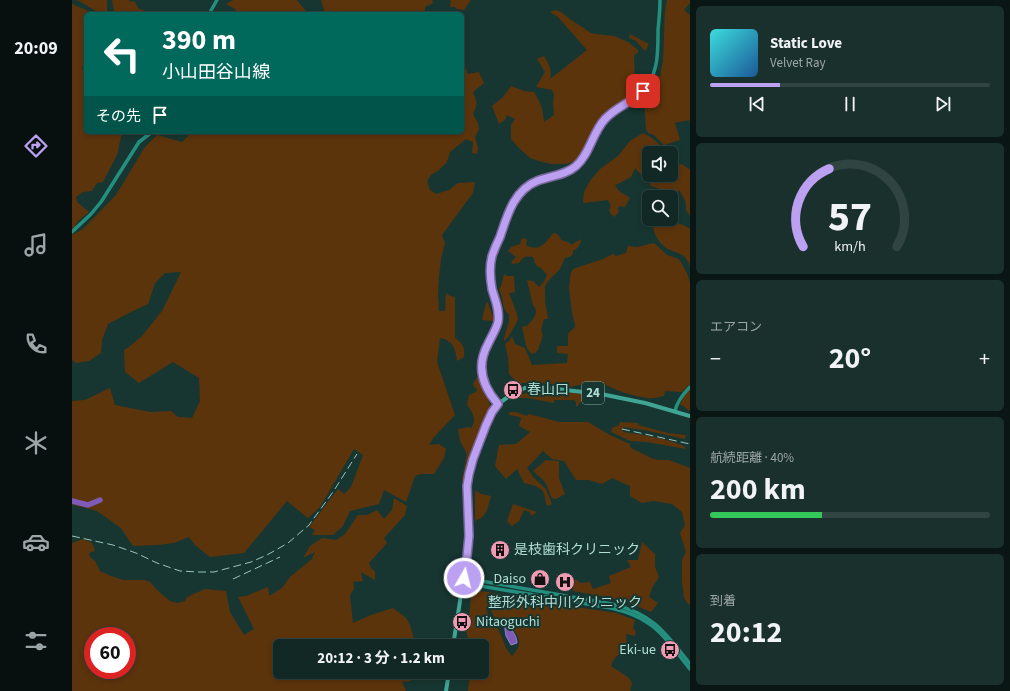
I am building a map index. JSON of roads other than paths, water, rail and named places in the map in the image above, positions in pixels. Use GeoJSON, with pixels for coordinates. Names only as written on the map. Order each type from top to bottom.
{"type":"FeatureCollection","features":[{"type":"Feature","properties":{"kind":"main road"},"geometry":{"type":"LineString","coordinates":[[210,12],[218,0]]}},
{"type":"Feature","properties":{"kind":"main road"},"geometry":{"type":"LineString","coordinates":[[498,404],[493,399],[484,381],[481,370],[481,360],[498,321],[498,312],[492,290],[490,269],[492,255],[510,210],[520,193],[530,184],[545,178],[568,172],[578,164],[585,155],[599,126],[605,119],[619,107],[639,95],[650,83],[655,72],[658,59],[660,0]]}},
{"type":"Feature","properties":{"kind":"main road"},"geometry":{"type":"LineString","coordinates":[[72,232],[101,202],[139,142],[149,134]]}},
{"type":"Feature","properties":{"kind":"main road","name":"24"},"geometry":{"type":"LineString","coordinates":[[454,639],[464,580],[469,536],[467,486],[469,474],[486,425],[492,412],[498,404],[512,394],[525,388],[532,387],[601,394],[645,403],[690,416]]}},
{"type":"Feature","properties":{"kind":"main road"},"geometry":{"type":"LineString","coordinates":[[675,411],[684,393],[690,387]]}},
{"type":"Feature","properties":{"kind":"main road"},"geometry":{"type":"LineString","coordinates":[[464,580],[587,601],[644,616],[661,629],[690,664]]}},
{"type":"Feature","properties":{"kind":"main road"},"geometry":{"type":"LineString","coordinates":[[632,612],[662,634],[690,670]]}},
{"type":"Feature","properties":{"kind":"main road"},"geometry":{"type":"LineString","coordinates":[[446,691],[448,679]]}},
{"type":"Feature","properties":{"kind":"waterway"},"geometry":{"type":"LineString","coordinates":[[72,501],[88,505],[100,500]]}},
{"type":"Feature","properties":{"kind":"railway"},"geometry":{"type":"LineString","coordinates":[[622,429],[690,444]]}},
{"type":"Feature","properties":{"kind":"railway"},"geometry":{"type":"LineString","coordinates":[[72,536],[113,545],[180,571],[214,572],[251,562],[288,543],[309,525],[333,492],[357,454]]}},
{"type":"Feature","properties":{"kind":"railway"},"geometry":{"type":"LineString","coordinates":[[233,579],[280,557]]}},
{"type":"Feature","properties":{"kind":"place","name":"春山口"},"geometry":{"type":"Point","coordinates":[513,390]}},
{"type":"Feature","properties":{"kind":"place","name":"是枝歯科クリニック"},"geometry":{"type":"Point","coordinates":[500,550]}},
{"type":"Feature","properties":{"kind":"place","name":"Daiso"},"geometry":{"type":"Point","coordinates":[540,579]}},
{"type":"Feature","properties":{"kind":"place","name":"整形外科中川クリニック"},"geometry":{"type":"Point","coordinates":[565,582]}},
{"type":"Feature","properties":{"kind":"place","name":"Nitaoguchi"},"geometry":{"type":"Point","coordinates":[462,622]}},
{"type":"Feature","properties":{"kind":"place","name":"Eki-ue"},"geometry":{"type":"Point","coordinates":[670,650]}}]}
